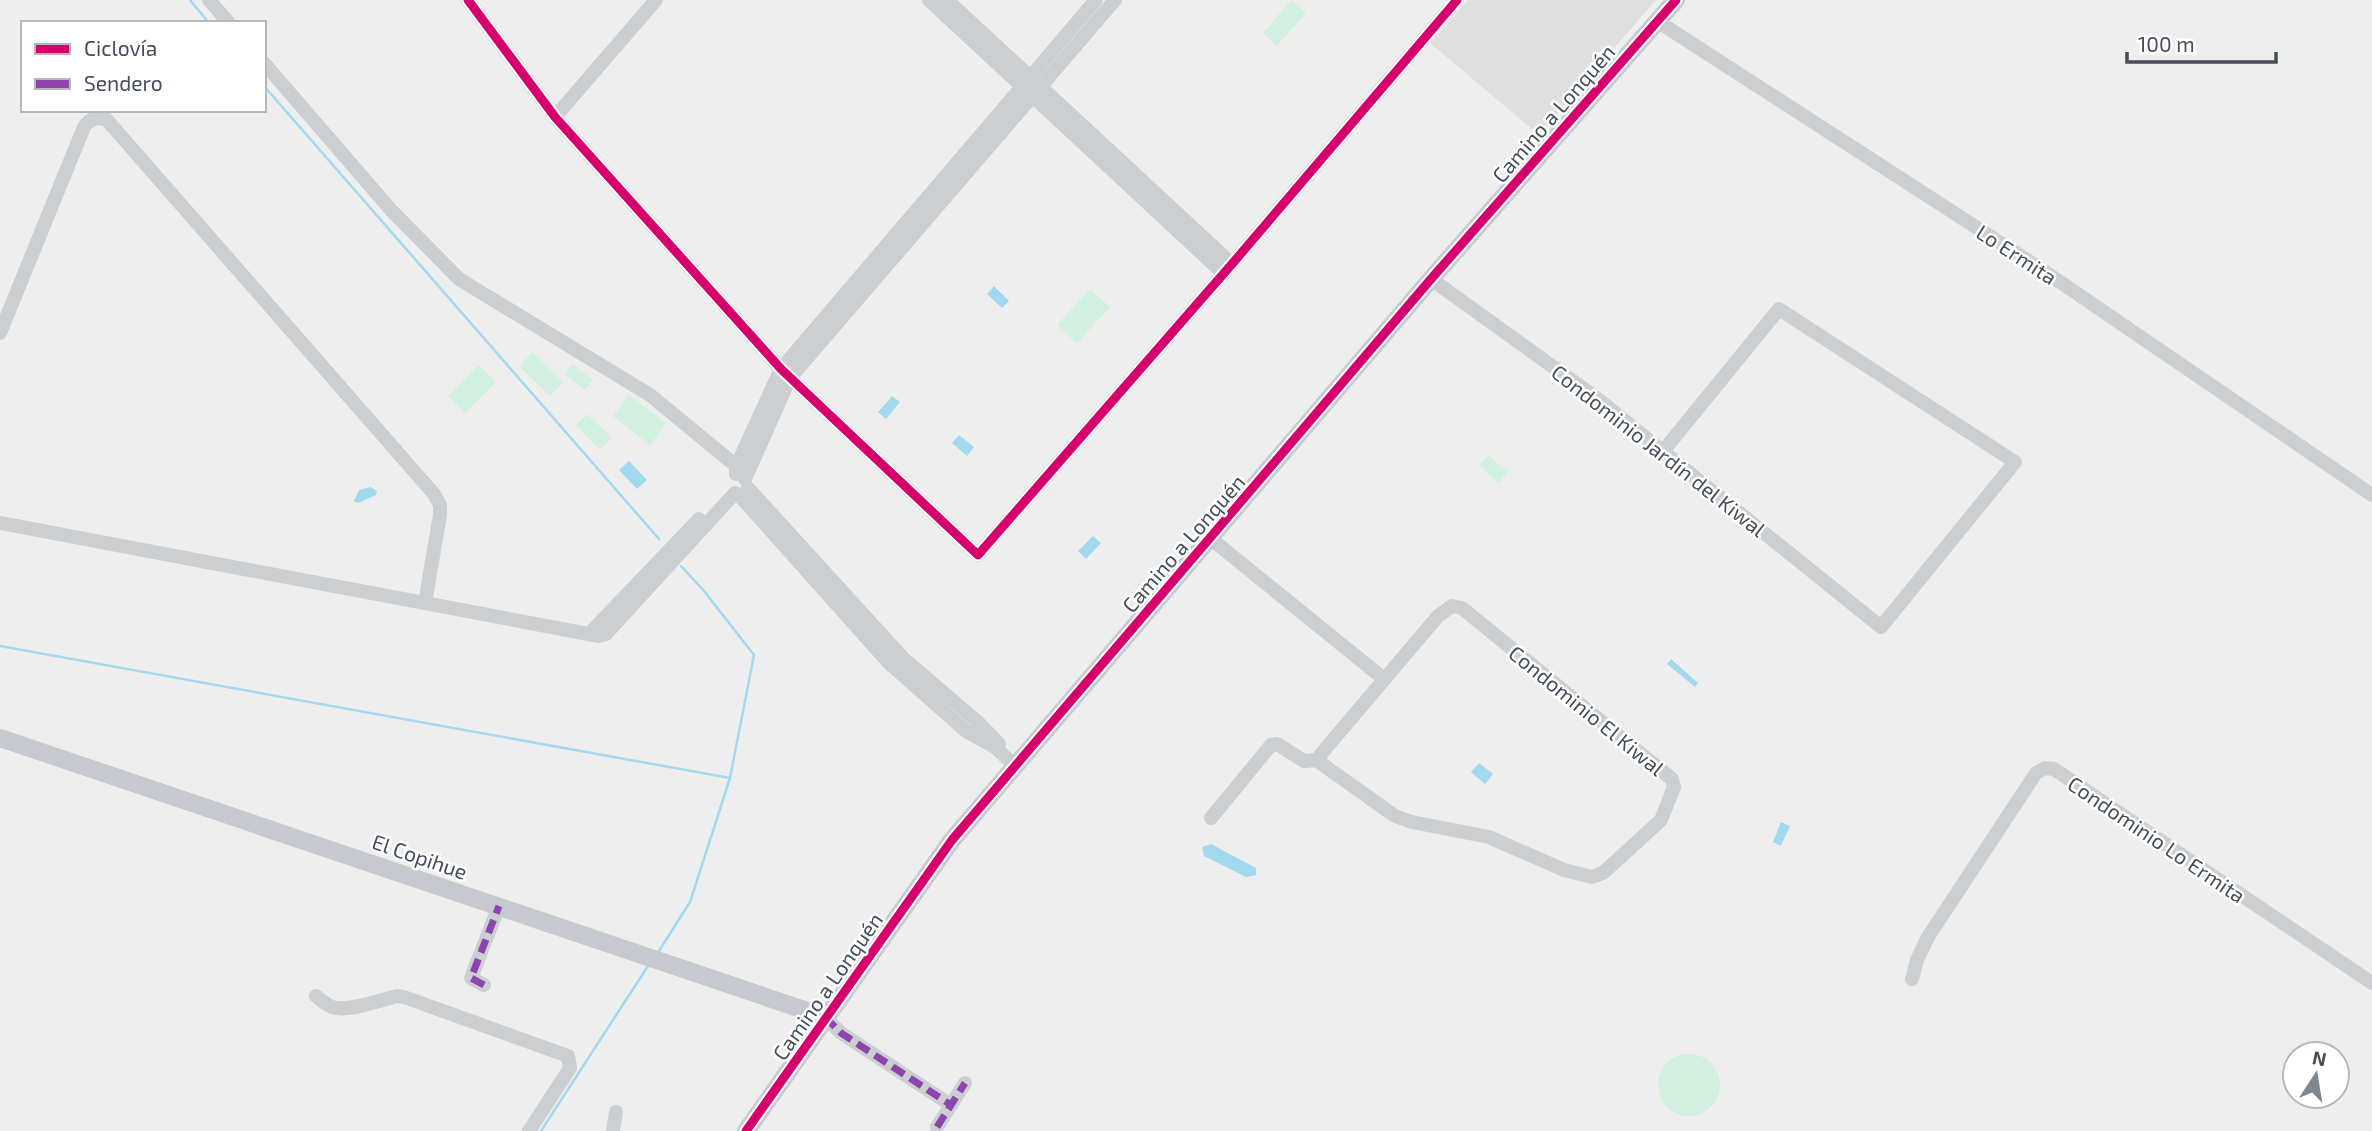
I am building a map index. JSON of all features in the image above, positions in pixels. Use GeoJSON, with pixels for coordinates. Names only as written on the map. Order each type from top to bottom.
{"type":"FeatureCollection","features":[{"type":"Feature","properties":{"kind":"main road","name":"Camino a Lonquén"},"geometry":{"type":"LineString","coordinates":[[746,1131],[941,855],[1431,279],[1676,0]]}},
{"type":"Feature","properties":{"kind":"main road","name":"El Copihue"},"geometry":{"type":"LineString","coordinates":[[0,738],[825,1017]]}},
{"type":"Feature","properties":{"kind":"street"},"geometry":{"type":"LineString","coordinates":[[209,0],[227,21]]}},
{"type":"Feature","properties":{"kind":"street"},"geometry":{"type":"LineString","coordinates":[[468,0],[555,117],[786,374],[978,555],[1228,269],[1457,0]]}},
{"type":"Feature","properties":{"kind":"street"},"geometry":{"type":"LineString","coordinates":[[555,117],[656,0]]}},
{"type":"Feature","properties":{"kind":"street"},"geometry":{"type":"LineString","coordinates":[[929,0],[1030,88],[1228,269]]}},
{"type":"Feature","properties":{"kind":"street"},"geometry":{"type":"LineString","coordinates":[[947,0],[1030,88]]}},
{"type":"Feature","properties":{"kind":"street"},"geometry":{"type":"LineString","coordinates":[[1030,88],[1096,0]]}},
{"type":"Feature","properties":{"kind":"street"},"geometry":{"type":"LineString","coordinates":[[0,523],[599,636],[611,629],[739,482],[786,374],[1030,88],[1115,0]]}},
{"type":"Feature","properties":{"kind":"street","name":"Lo Ermita"},"geometry":{"type":"LineString","coordinates":[[1657,21],[2047,273],[2372,495]]}},
{"type":"Feature","properties":{"kind":"street"},"geometry":{"type":"LineString","coordinates":[[266,65],[391,211],[459,279],[650,395],[739,482],[914,669],[1017,763]]}},
{"type":"Feature","properties":{"kind":"street"},"geometry":{"type":"LineString","coordinates":[[0,333],[84,127],[92,119],[107,120],[434,494],[440,505],[440,515],[425,603]]}},
{"type":"Feature","properties":{"kind":"street","name":"Condominio Jardín del Kiwal"},"geometry":{"type":"LineString","coordinates":[[1431,279],[1664,450],[1881,627],[2015,462],[1779,309],[1664,450]]}},
{"type":"Feature","properties":{"kind":"street"},"geometry":{"type":"LineString","coordinates":[[1210,538],[1384,679]]}},
{"type":"Feature","properties":{"kind":"street","name":"Condominio El Kiwal"},"geometry":{"type":"LineString","coordinates":[[1458,606],[1669,776],[1674,787],[1665,813],[1656,826],[1603,873],[1588,877],[1564,870],[1489,837],[1412,822],[1395,816],[1324,767],[1319,760],[1321,754],[1384,679],[1444,611],[1458,606]]}},
{"type":"Feature","properties":{"kind":"street"},"geometry":{"type":"LineString","coordinates":[[1211,818],[1271,744],[1277,744],[1304,761],[1319,760]]}},
{"type":"Feature","properties":{"kind":"street","name":"Condominio Lo Ermita"},"geometry":{"type":"LineString","coordinates":[[1912,979],[1928,937],[2036,773],[2045,768],[2054,769],[2372,983]]}},
{"type":"Feature","properties":{"kind":"street"},"geometry":{"type":"LineString","coordinates":[[484,985],[471,978],[499,906]]}},
{"type":"Feature","properties":{"kind":"street"},"geometry":{"type":"LineString","coordinates":[[316,996],[331,1008],[349,1008],[397,996],[404,997],[568,1056],[570,1068],[529,1131]]}},
{"type":"Feature","properties":{"kind":"street"},"geometry":{"type":"LineString","coordinates":[[825,1017],[841,1033],[951,1105]]}},
{"type":"Feature","properties":{"kind":"street"},"geometry":{"type":"LineString","coordinates":[[937,1126],[965,1083]]}},
{"type":"Feature","properties":{"kind":"street"},"geometry":{"type":"LineString","coordinates":[[613,1131],[616,1112]]}},
{"type":"Feature","properties":{"kind":"shaded area"},"geometry":{"type":"Polygon","coordinates":[[[1468,0],[1656,0],[1539,135],[1430,43],[1468,0]]]}},
{"type":"Feature","properties":{"kind":"green space"},"geometry":{"type":"Polygon","coordinates":[[[1291,0],[1306,13],[1277,46],[1263,33],[1291,0]]]}},
{"type":"Feature","properties":{"kind":"green space"},"geometry":{"type":"Polygon","coordinates":[[[1090,289],[1110,307],[1077,343],[1057,325],[1090,289]]]}},
{"type":"Feature","properties":{"kind":"green space"},"geometry":{"type":"Polygon","coordinates":[[[533,352],[563,382],[550,396],[519,366],[533,352]]]}},
{"type":"Feature","properties":{"kind":"green space"},"geometry":{"type":"Polygon","coordinates":[[[573,364],[593,380],[585,390],[565,374],[573,364]]]}},
{"type":"Feature","properties":{"kind":"green space"},"geometry":{"type":"Polygon","coordinates":[[[479,365],[496,382],[465,413],[448,396],[479,365]]]}},
{"type":"Feature","properties":{"kind":"green space"},"geometry":{"type":"Polygon","coordinates":[[[629,395],[666,424],[650,445],[613,416],[629,395]]]}},
{"type":"Feature","properties":{"kind":"green space"},"geometry":{"type":"Polygon","coordinates":[[[587,414],[612,438],[600,450],[576,425],[587,414]]]}},
{"type":"Feature","properties":{"kind":"green space"},"geometry":{"type":"Polygon","coordinates":[[[1488,455],[1508,472],[1499,483],[1479,466],[1488,455]]]}},
{"type":"Feature","properties":{"kind":"green space"},"geometry":{"type":"Polygon","coordinates":[[[1683,1054],[1695,1054],[1711,1063],[1718,1073],[1718,1097],[1711,1107],[1695,1116],[1683,1116],[1672,1111],[1663,1102],[1658,1091],[1658,1079],[1663,1068],[1672,1059],[1683,1054]]]}},
{"type":"Feature","properties":{"kind":"water"},"geometry":{"type":"Polygon","coordinates":[[[994,286],[1009,301],[1002,308],[987,294],[994,286]]]}},
{"type":"Feature","properties":{"kind":"water"},"geometry":{"type":"Polygon","coordinates":[[[892,396],[900,402],[886,419],[878,412],[892,396]]]}},
{"type":"Feature","properties":{"kind":"water"},"geometry":{"type":"Polygon","coordinates":[[[959,435],[974,447],[967,456],[952,443],[959,435]]]}},
{"type":"Feature","properties":{"kind":"water"},"geometry":{"type":"Polygon","coordinates":[[[629,461],[647,480],[637,489],[619,470],[629,461]]]}},
{"type":"Feature","properties":{"kind":"water"},"geometry":{"type":"Polygon","coordinates":[[[371,487],[377,491],[376,495],[358,503],[354,501],[359,490],[371,487]]]}},
{"type":"Feature","properties":{"kind":"water"},"geometry":{"type":"Polygon","coordinates":[[[1093,536],[1101,543],[1086,559],[1078,551],[1093,536]]]}},
{"type":"Feature","properties":{"kind":"water"},"geometry":{"type":"Polygon","coordinates":[[[1671,659],[1698,683],[1695,687],[1667,664],[1671,659]]]}},
{"type":"Feature","properties":{"kind":"water"},"geometry":{"type":"Polygon","coordinates":[[[1479,763],[1493,774],[1485,784],[1471,772],[1479,763]]]}},
{"type":"Feature","properties":{"kind":"water"},"geometry":{"type":"Polygon","coordinates":[[[1781,822],[1790,826],[1781,846],[1773,842],[1781,822]]]}},
{"type":"Feature","properties":{"kind":"water"},"geometry":{"type":"Polygon","coordinates":[[[1211,844],[1256,868],[1256,875],[1246,877],[1204,856],[1202,847],[1211,844]]]}},
{"type":"Feature","properties":{"kind":"waterway"},"geometry":{"type":"LineString","coordinates":[[190,0],[207,21]]}},
{"type":"Feature","properties":{"kind":"waterway"},"geometry":{"type":"LineString","coordinates":[[266,88],[659,539]]}},
{"type":"Feature","properties":{"kind":"waterway"},"geometry":{"type":"LineString","coordinates":[[659,951],[690,902],[730,778],[754,655],[681,566]]}},
{"type":"Feature","properties":{"kind":"waterway"},"geometry":{"type":"LineString","coordinates":[[0,646],[730,778]]}},
{"type":"Feature","properties":{"kind":"waterway"},"geometry":{"type":"LineString","coordinates":[[541,1131],[648,966]]}},
{"type":"Feature","properties":{"kind":"marked path"},"geometry":{"type":"LineString","coordinates":[[484,985],[471,978],[499,906]]}},
{"type":"Feature","properties":{"kind":"marked path"},"geometry":{"type":"LineString","coordinates":[[825,1017],[841,1033],[951,1105]]}},
{"type":"Feature","properties":{"kind":"marked path"},"geometry":{"type":"LineString","coordinates":[[937,1127],[965,1083]]}},
{"type":"Feature","properties":{"kind":"cycle path"},"geometry":{"type":"LineString","coordinates":[[468,0],[555,117],[781,369],[978,555],[1232,264],[1457,0]]}},
{"type":"Feature","properties":{"kind":"cycle path"},"geometry":{"type":"LineString","coordinates":[[746,1131],[952,840],[1431,279],[1676,0]]}}]}
